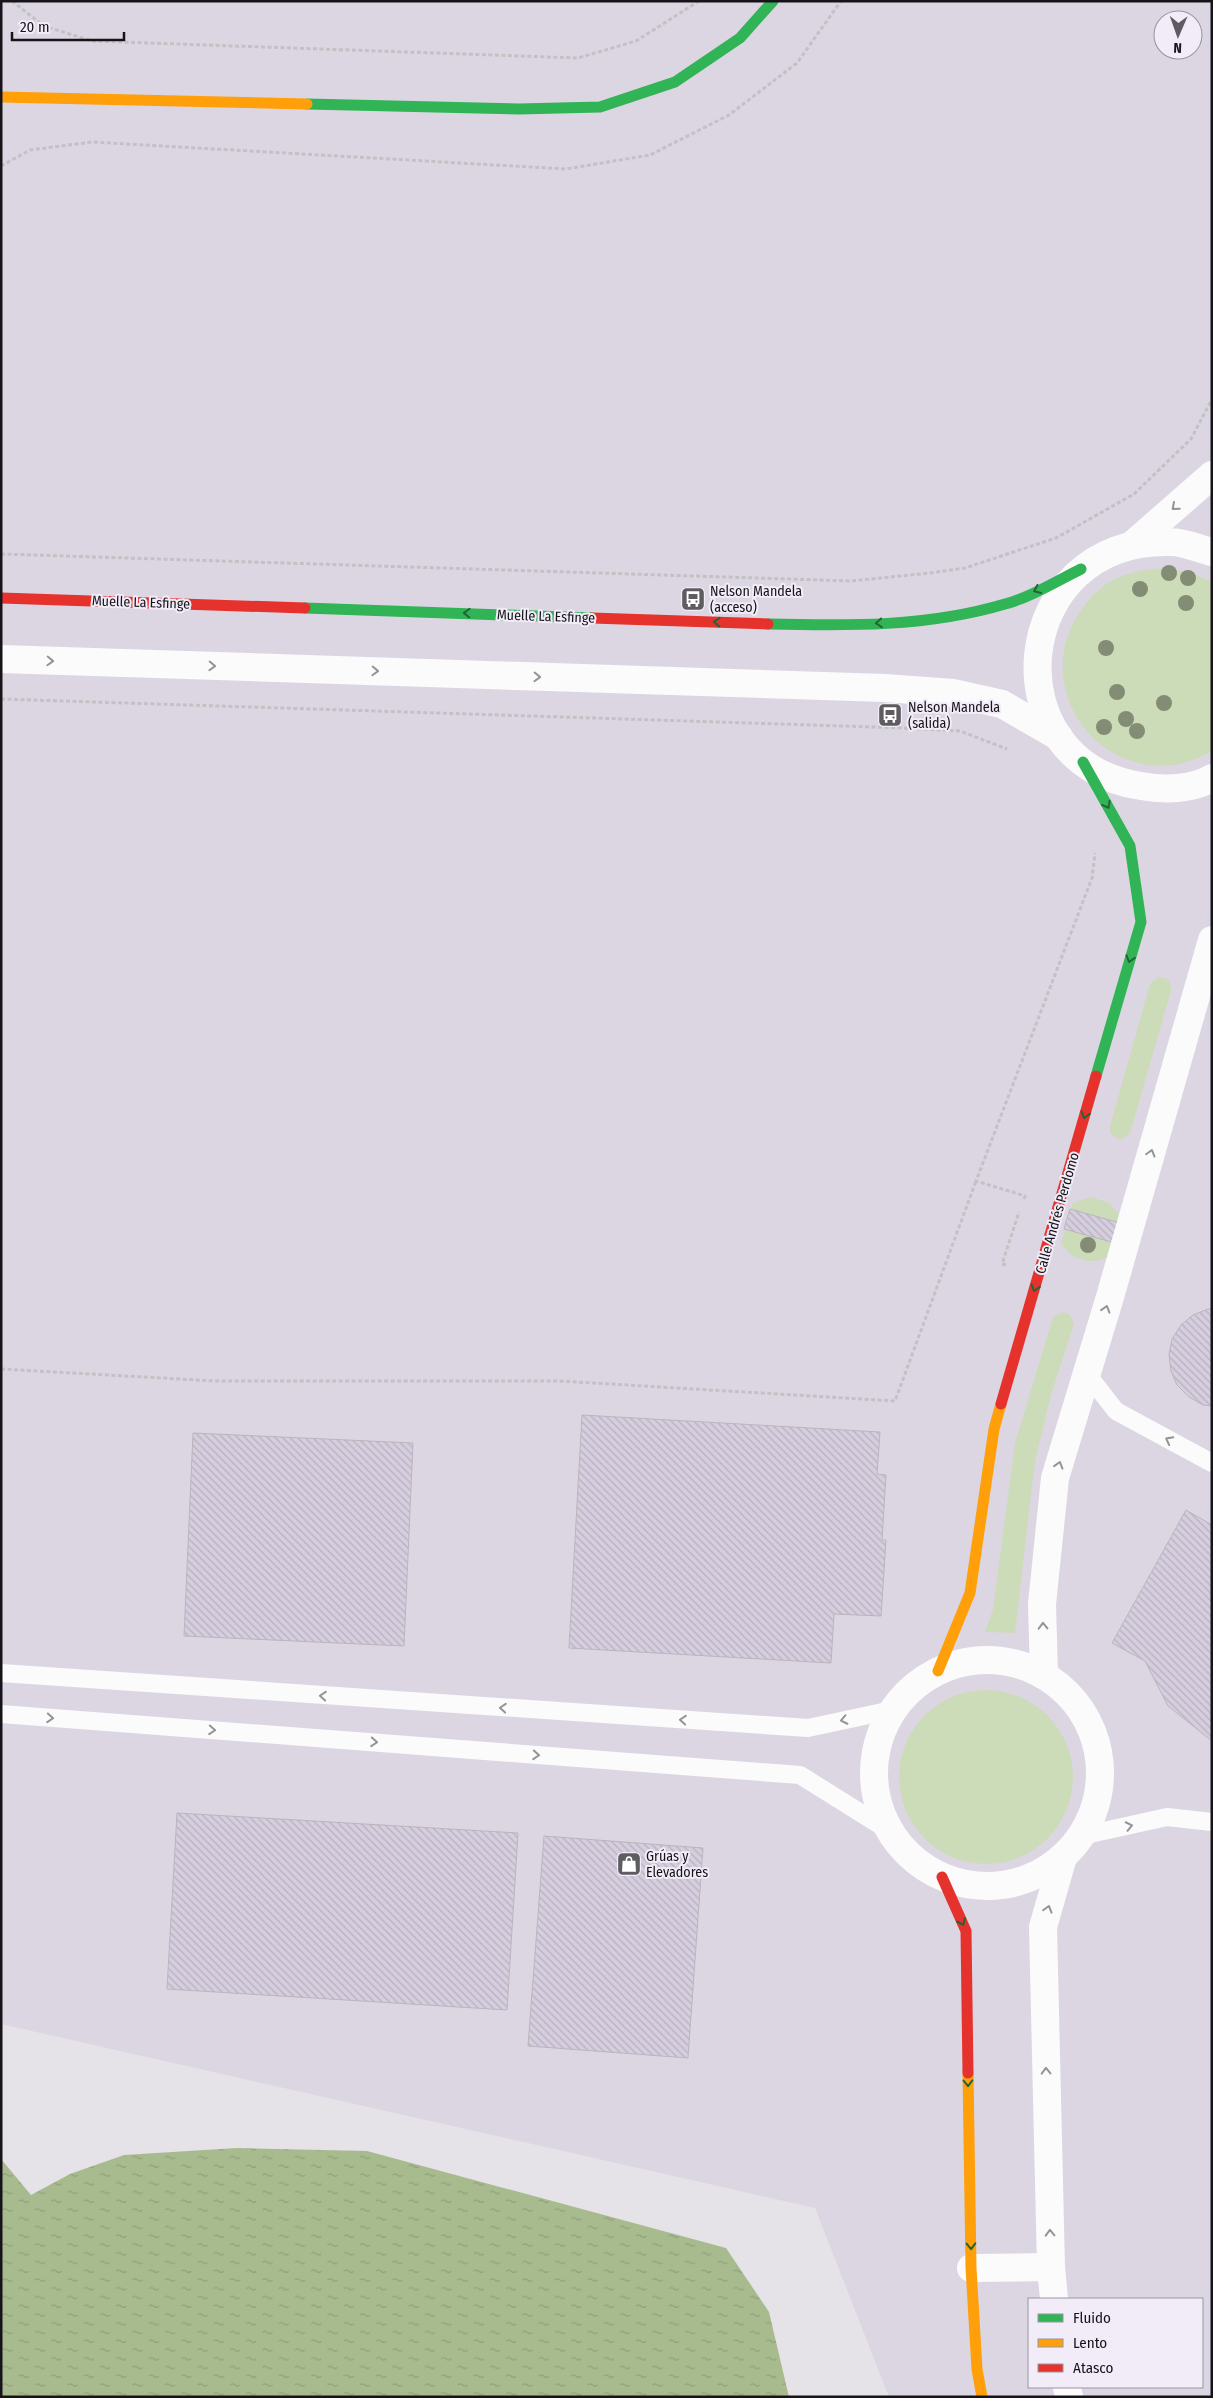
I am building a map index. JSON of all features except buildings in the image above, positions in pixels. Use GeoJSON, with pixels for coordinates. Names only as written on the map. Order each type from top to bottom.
{"type":"FeatureCollection","features":[{"type":"Feature","properties":{"kind":"street"},"geometry":{"type":"LineString","coordinates":[[1,97],[520,109],[600,107],[675,82],[740,38],[773,1]]}},
{"type":"Feature","properties":{"kind":"street"},"geometry":{"type":"LineString","coordinates":[[1132,544],[1212,475]]}},
{"type":"Feature","properties":{"kind":"street"},"geometry":{"type":"LineString","coordinates":[[1212,552],[1173,542],[1132,544],[1105,554],[1081,570],[1056,597],[1041,631],[1036,668],[1042,705],[1059,737],[1083,762],[1120,783],[1162,789],[1205,782],[1212,778]]}},
{"type":"Feature","properties":{"kind":"street","name":"Muelle La Esfinge"},"geometry":{"type":"LineString","coordinates":[[1,598],[837,626],[939,620],[1007,604],[1081,570]]}},
{"type":"Feature","properties":{"kind":"street"},"geometry":{"type":"LineString","coordinates":[[1,659],[885,688],[953,693],[1002,704],[1059,737]]}},
{"type":"Feature","properties":{"kind":"street","name":"Calle Andrés Perdomo"},"geometry":{"type":"LineString","coordinates":[[938,1670],[970,1593],[994,1429],[1141,922],[1130,846],[1083,762]]}},
{"type":"Feature","properties":{"kind":"street"},"geometry":{"type":"LineString","coordinates":[[1044,1675],[1042,1604],[1055,1478],[1087,1374],[1212,940]]}},
{"type":"Feature","properties":{"kind":"street"},"geometry":{"type":"LineString","coordinates":[[974,1661],[1010,1662],[1044,1675],[1072,1699],[1092,1730],[1100,1766],[1097,1803],[1082,1836],[1063,1857],[1036,1875],[1006,1885],[974,1886],[942,1877],[911,1858],[888,1830],[876,1800],[873,1769],[878,1738],[892,1710],[912,1687],[938,1670],[974,1661]]}},
{"type":"Feature","properties":{"kind":"street"},"geometry":{"type":"LineString","coordinates":[[1054,2298],[1051,2267],[1043,1927],[1063,1857]]}},
{"type":"Feature","properties":{"kind":"street"},"geometry":{"type":"LineString","coordinates":[[942,1877],[966,1931],[971,2268],[976,2369],[982,2397]]}},
{"type":"Feature","properties":{"kind":"street"},"geometry":{"type":"LineString","coordinates":[[971,2268],[1051,2267]]}},
{"type":"Feature","properties":{"kind":"lane"},"geometry":{"type":"LineString","coordinates":[[1087,1374],[1116,1411],[1212,1463]]}},
{"type":"Feature","properties":{"kind":"lane"},"geometry":{"type":"LineString","coordinates":[[1,1673],[808,1728],[892,1710]]}},
{"type":"Feature","properties":{"kind":"lane"},"geometry":{"type":"LineString","coordinates":[[1,1714],[800,1775],[888,1830]]}},
{"type":"Feature","properties":{"kind":"lane"},"geometry":{"type":"LineString","coordinates":[[1082,1836],[1167,1818],[1212,1822]]}},
{"type":"Feature","properties":{"kind":"path"},"geometry":{"type":"LineString","coordinates":[[12,1],[44,26],[92,41],[578,58],[636,41],[699,1]]}},
{"type":"Feature","properties":{"kind":"path"},"geometry":{"type":"LineString","coordinates":[[1,554],[851,581],[930,574],[965,568],[1056,538],[1134,494],[1191,439],[1212,399]]}},
{"type":"Feature","properties":{"kind":"path"},"geometry":{"type":"LineString","coordinates":[[1,699],[904,728],[960,731],[1016,753]]}},
{"type":"Feature","properties":{"kind":"path"},"geometry":{"type":"LineString","coordinates":[[1,1369],[215,1381],[560,1381],[895,1401],[976,1180],[1092,878],[1096,849]]}},
{"type":"Feature","properties":{"kind":"path"},"geometry":{"type":"LineString","coordinates":[[976,1180],[1025,1196],[1002,1264],[1039,1276]]}},
{"type":"Feature","properties":{"kind":"shaded area"},"geometry":{"type":"Polygon","coordinates":[[[1,1],[1212,1],[1212,2397],[889,2397],[815,2208],[1,2024],[1,1]]]}},
{"type":"Feature","properties":{"kind":"shaded area"},"geometry":{"type":"Polygon","coordinates":[[[1162,568],[1189,572],[1212,582],[1212,751],[1184,763],[1155,766],[1135,762],[1112,752],[1094,738],[1079,720],[1069,700],[1063,678],[1063,655],[1069,632],[1081,610],[1098,590],[1123,575],[1162,568]]]}},
{"type":"Feature","properties":{"kind":"shaded area"},"geometry":{"type":"Polygon","coordinates":[[[1159,977],[1168,979],[1171,991],[1130,1133],[1120,1140],[1110,1133],[1110,1126],[1150,984],[1159,977]]]}},
{"type":"Feature","properties":{"kind":"shaded area"},"geometry":{"type":"Polygon","coordinates":[[[1091,1197],[1109,1203],[1121,1216],[1108,1257],[1088,1261],[1071,1254],[1061,1243],[1073,1203],[1091,1197]]]}},
{"type":"Feature","properties":{"kind":"shaded area"},"geometry":{"type":"Polygon","coordinates":[[[1064,1312],[1070,1315],[1074,1324],[1051,1395],[1035,1461],[1015,1633],[985,1632],[993,1609],[1015,1443],[1053,1317],[1064,1312]]]}},
{"type":"Feature","properties":{"kind":"shaded area"},"geometry":{"type":"Polygon","coordinates":[[[977,1690],[995,1690],[1027,1700],[1053,1722],[1063,1736],[1069,1752],[1073,1786],[1063,1818],[1041,1844],[1027,1854],[1011,1860],[995,1864],[977,1864],[945,1854],[919,1832],[909,1818],[903,1802],[899,1786],[899,1768],[909,1736],[931,1710],[945,1700],[961,1694],[977,1690]]]}},
{"type":"Feature","properties":{"kind":"water"},"geometry":{"type":"Polygon","coordinates":[[[237,2148],[367,2151],[726,2248],[769,2312],[789,2397],[1,2397],[1,2159],[31,2195],[70,2174],[124,2155],[237,2148]]]}},
{"type":"Feature","properties":{"kind":"traffic: fast"},"geometry":{"type":"LineString","coordinates":[[307,104],[519,109],[600,107],[675,82],[740,38],[773,1]]}},
{"type":"Feature","properties":{"kind":"traffic: fast"},"geometry":{"type":"LineString","coordinates":[[768,624],[858,625],[917,621],[976,612],[1015,601],[1081,569]]}},
{"type":"Feature","properties":{"kind":"traffic: fast"},"geometry":{"type":"LineString","coordinates":[[305,608],[592,618]]}},
{"type":"Feature","properties":{"kind":"traffic: fast"},"geometry":{"type":"LineString","coordinates":[[1083,762],[1130,846],[1141,922],[1096,1076]]}},
{"type":"Feature","properties":{"kind":"traffic: slow"},"geometry":{"type":"LineString","coordinates":[[1,97],[307,104]]}},
{"type":"Feature","properties":{"kind":"traffic: slow"},"geometry":{"type":"LineString","coordinates":[[938,1671],[970,1593],[994,1429],[1001,1404]]}},
{"type":"Feature","properties":{"kind":"traffic: slow"},"geometry":{"type":"LineString","coordinates":[[968,2073],[971,2268],[977,2369],[982,2397]]}},
{"type":"Feature","properties":{"kind":"traffic: jam"},"geometry":{"type":"LineString","coordinates":[[1,598],[305,608]]}},
{"type":"Feature","properties":{"kind":"traffic: jam"},"geometry":{"type":"LineString","coordinates":[[592,618],[768,624]]}},
{"type":"Feature","properties":{"kind":"traffic: jam"},"geometry":{"type":"LineString","coordinates":[[1001,1404],[1096,1076]]}},
{"type":"Feature","properties":{"kind":"traffic: jam"},"geometry":{"type":"LineString","coordinates":[[942,1877],[966,1931],[968,2073]]}},
{"type":"Feature","properties":{"kind":"place","name":"Nelson Mandela (acceso)"},"geometry":{"type":"Point","coordinates":[693,599]}},
{"type":"Feature","properties":{"kind":"place","name":"Nelson Mandela (salida)"},"geometry":{"type":"Point","coordinates":[890,715]}},
{"type":"Feature","properties":{"kind":"place","name":"Grúas y Elevadores"},"geometry":{"type":"Point","coordinates":[629,1864]}}]}
